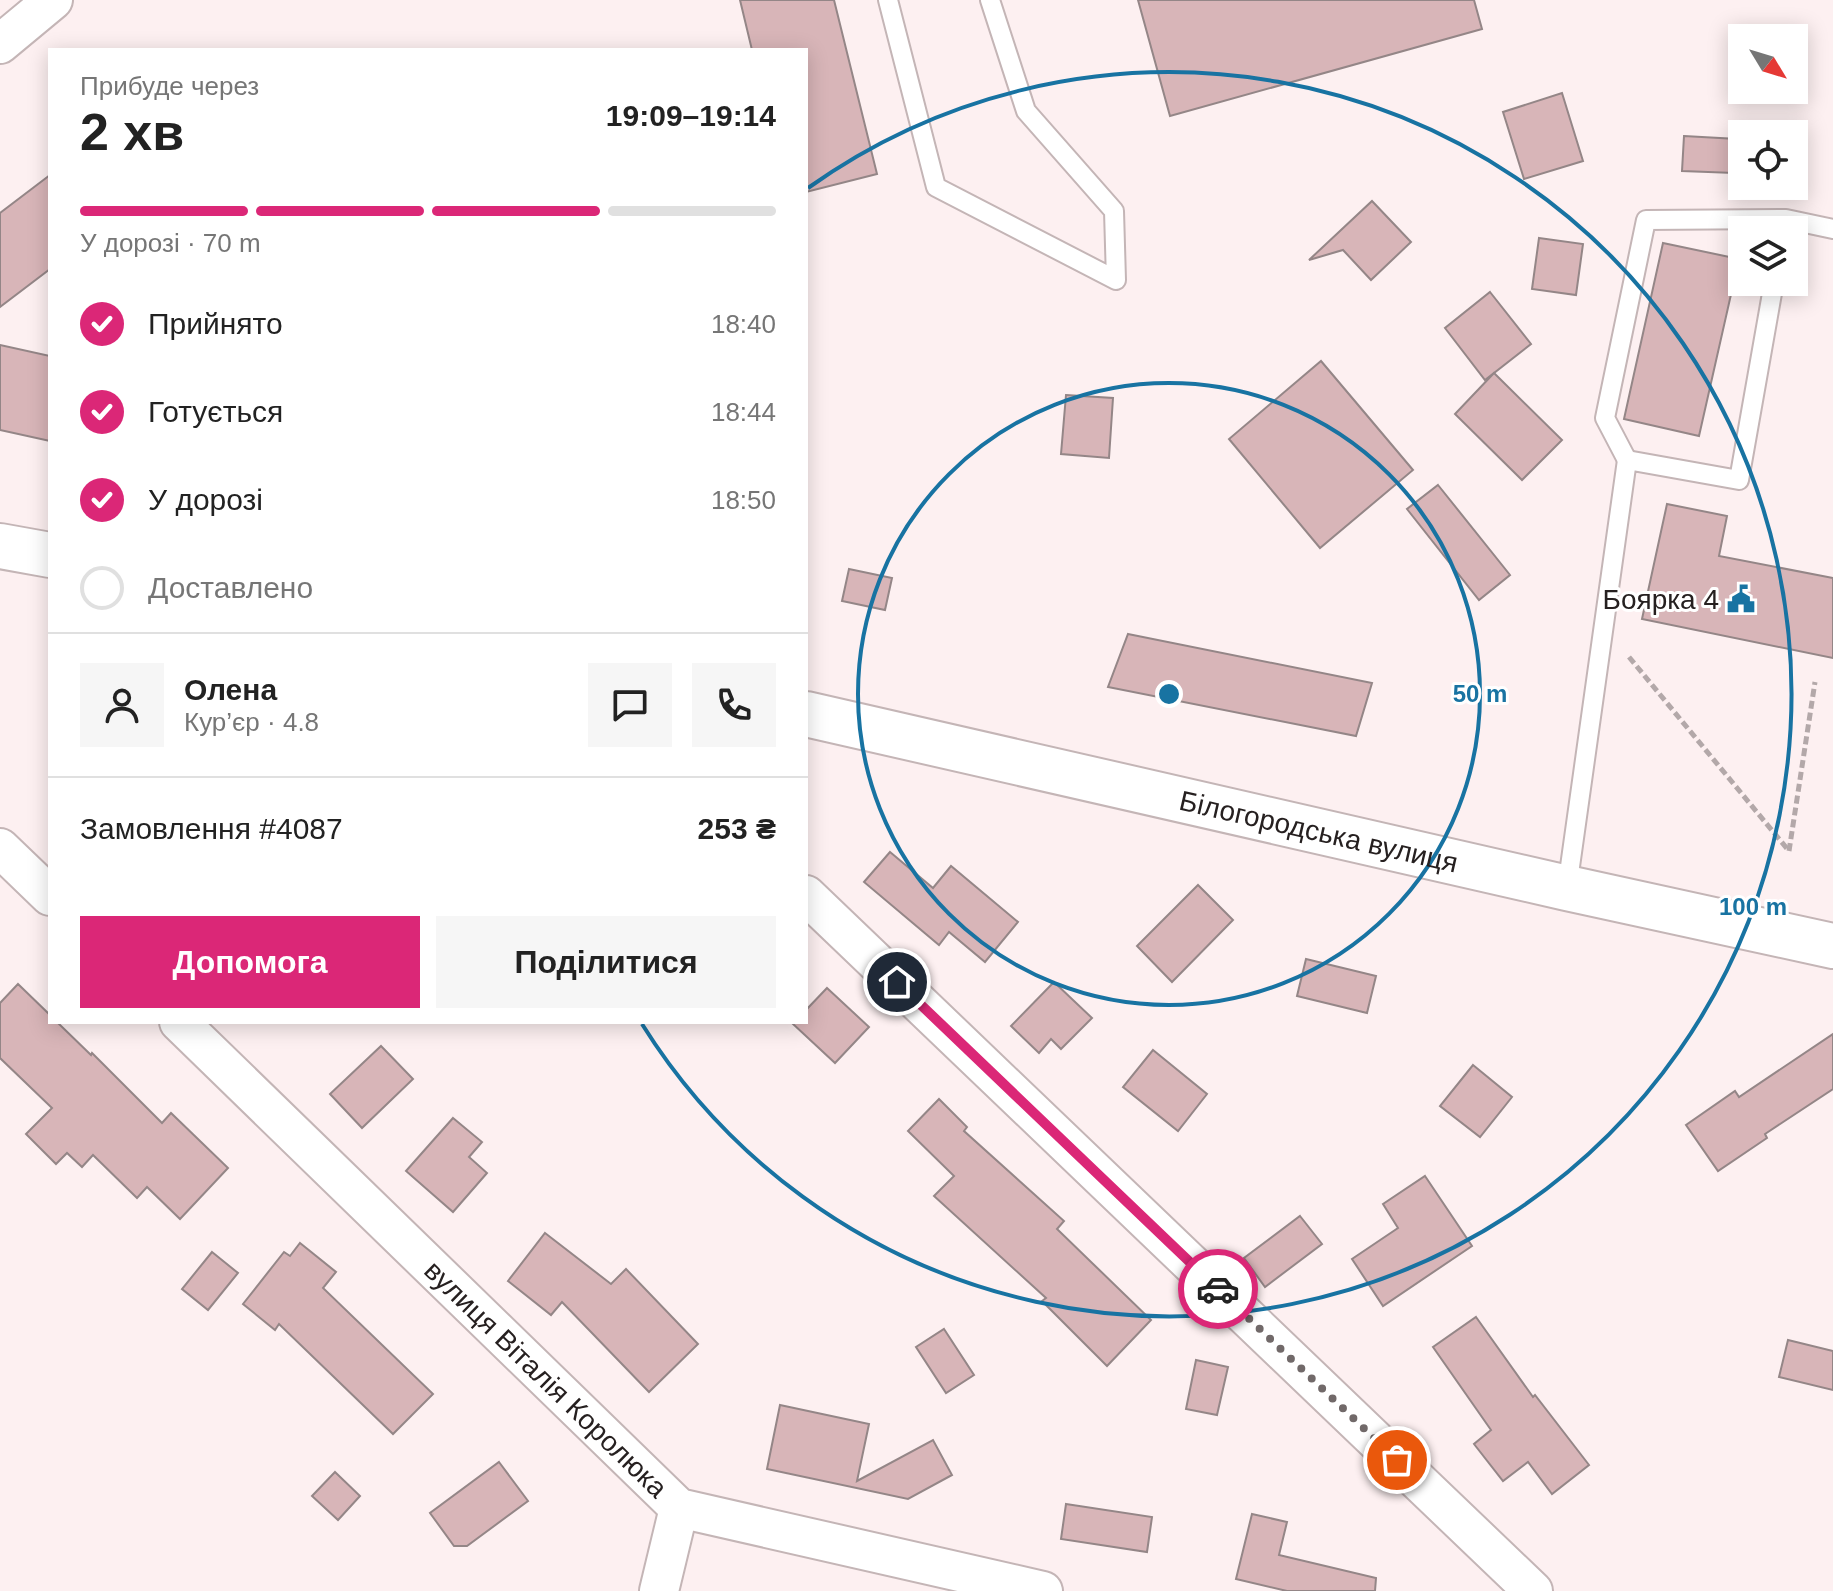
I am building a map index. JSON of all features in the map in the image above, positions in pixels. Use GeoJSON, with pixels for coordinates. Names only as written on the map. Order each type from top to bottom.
{"type":"FeatureCollection","features":[{"type":"Feature","properties":{"kind":"street"},"geometry":{"type":"LineString","coordinates":[[0,44],[53,0]]}},
{"type":"Feature","properties":{"kind":"street"},"geometry":{"type":"LineString","coordinates":[[0,546],[48,555]]}},
{"type":"Feature","properties":{"kind":"street","name":"Білогородська вулиця"},"geometry":{"type":"LineString","coordinates":[[808,714],[1833,946]]}},
{"type":"Feature","properties":{"kind":"street"},"geometry":{"type":"LineString","coordinates":[[0,848],[48,894]]}},
{"type":"Feature","properties":{"kind":"street"},"geometry":{"type":"LineString","coordinates":[[808,897],[1533,1591]]}},
{"type":"Feature","properties":{"kind":"street","name":"вулиця Віталія Королюка"},"geometry":{"type":"LineString","coordinates":[[181,1024],[679,1508],[1043,1591]]}},
{"type":"Feature","properties":{"kind":"street"},"geometry":{"type":"LineString","coordinates":[[659,1591],[679,1508]]}},
{"type":"Feature","properties":{"kind":"lane"},"geometry":{"type":"LineString","coordinates":[[888,0],[936,187],[1116,280],[1114,211],[1026,111],[990,0]]}},
{"type":"Feature","properties":{"kind":"lane"},"geometry":{"type":"LineString","coordinates":[[1567,888],[1627,460],[1605,418],[1646,220],[1728,222]]}},
{"type":"Feature","properties":{"kind":"lane"},"geometry":{"type":"LineString","coordinates":[[1808,226],[1833,229]]}},
{"type":"Feature","properties":{"kind":"lane"},"geometry":{"type":"LineString","coordinates":[[1627,460],[1739,480],[1772,296]]}},
{"type":"Feature","properties":{"kind":"path"},"geometry":{"type":"LineString","coordinates":[[1604,626],[1789,851],[1815,682]]}},
{"type":"Feature","properties":{"kind":"building"},"geometry":{"type":"Polygon","coordinates":[[[740,0],[834,0],[877,174],[808,191],[808,48],[752,48],[740,0]]]}},
{"type":"Feature","properties":{"kind":"building"},"geometry":{"type":"Polygon","coordinates":[[[1138,0],[1474,0],[1482,29],[1170,116],[1138,0]]]}},
{"type":"Feature","properties":{"kind":"building"},"geometry":{"type":"Polygon","coordinates":[[[1562,93],[1583,161],[1524,179],[1503,112],[1562,93]]]}},
{"type":"Feature","properties":{"kind":"building"},"geometry":{"type":"Polygon","coordinates":[[[1684,136],[1728,138],[1728,173],[1682,171],[1684,136]]]}},
{"type":"Feature","properties":{"kind":"building"},"geometry":{"type":"Polygon","coordinates":[[[48,177],[48,271],[0,307],[0,213],[48,177]]]}},
{"type":"Feature","properties":{"kind":"building"},"geometry":{"type":"Polygon","coordinates":[[[1372,201],[1411,242],[1371,280],[1343,250],[1309,260],[1372,201]]]}},
{"type":"Feature","properties":{"kind":"building"},"geometry":{"type":"Polygon","coordinates":[[[1539,238],[1583,244],[1576,295],[1532,289],[1539,238]]]}},
{"type":"Feature","properties":{"kind":"building"},"geometry":{"type":"Polygon","coordinates":[[[1663,243],[1728,257],[1728,296],[1731,296],[1699,436],[1624,419],[1663,243]]]}},
{"type":"Feature","properties":{"kind":"building"},"geometry":{"type":"Polygon","coordinates":[[[1490,292],[1531,344],[1485,380],[1445,328],[1490,292]]]}},
{"type":"Feature","properties":{"kind":"building"},"geometry":{"type":"Polygon","coordinates":[[[0,345],[48,356],[48,441],[0,430],[0,345]]]}},
{"type":"Feature","properties":{"kind":"building"},"geometry":{"type":"Polygon","coordinates":[[[1321,361],[1413,470],[1320,548],[1229,439],[1321,361]]]}},
{"type":"Feature","properties":{"kind":"building"},"geometry":{"type":"Polygon","coordinates":[[[1494,373],[1562,440],[1522,480],[1455,414],[1494,373]]]}},
{"type":"Feature","properties":{"kind":"building"},"geometry":{"type":"Polygon","coordinates":[[[1066,395],[1113,398],[1109,458],[1061,454],[1066,395]]]}},
{"type":"Feature","properties":{"kind":"building"},"geometry":{"type":"Polygon","coordinates":[[[1438,485],[1510,575],[1479,600],[1407,509],[1438,485]]]}},
{"type":"Feature","properties":{"kind":"building"},"geometry":{"type":"Polygon","coordinates":[[[1667,504],[1727,516],[1719,556],[1833,578],[1833,658],[1642,619],[1667,504]]]}},
{"type":"Feature","properties":{"kind":"building"},"geometry":{"type":"Polygon","coordinates":[[[849,569],[892,578],[885,610],[842,601],[849,569]]]}},
{"type":"Feature","properties":{"kind":"building"},"geometry":{"type":"Polygon","coordinates":[[[1128,634],[1372,683],[1356,736],[1108,687],[1128,634]]]}},
{"type":"Feature","properties":{"kind":"building"},"geometry":{"type":"Polygon","coordinates":[[[890,852],[933,888],[951,866],[1018,922],[985,962],[949,932],[939,945],[864,882],[890,852]]]}},
{"type":"Feature","properties":{"kind":"building"},"geometry":{"type":"Polygon","coordinates":[[[1198,885],[1233,920],[1172,982],[1137,946],[1198,885]]]}},
{"type":"Feature","properties":{"kind":"building"},"geometry":{"type":"Polygon","coordinates":[[[1306,959],[1376,976],[1367,1013],[1297,996],[1306,959]]]}},
{"type":"Feature","properties":{"kind":"building"},"geometry":{"type":"Polygon","coordinates":[[[1054,982],[1092,1018],[1061,1049],[1051,1039],[1039,1053],[1011,1026],[1054,982]]]}},
{"type":"Feature","properties":{"kind":"building"},"geometry":{"type":"Polygon","coordinates":[[[18,984],[48,1013],[48,1024],[59,1024],[162,1123],[171,1113],[228,1168],[180,1219],[147,1187],[137,1198],[93,1155],[82,1167],[67,1153],[56,1164],[26,1134],[52,1108],[0,1058],[0,1003],[18,984]]]}},
{"type":"Feature","properties":{"kind":"building"},"geometry":{"type":"Polygon","coordinates":[[[827,988],[869,1027],[835,1063],[793,1024],[808,1024],[808,1008],[827,988]]]}},
{"type":"Feature","properties":{"kind":"building"},"geometry":{"type":"Polygon","coordinates":[[[1833,1034],[1833,1089],[1765,1134],[1767,1138],[1718,1171],[1686,1125],[1735,1091],[1739,1097],[1833,1034]]]}},
{"type":"Feature","properties":{"kind":"building"},"geometry":{"type":"Polygon","coordinates":[[[381,1046],[413,1079],[362,1128],[330,1094],[381,1046]]]}},
{"type":"Feature","properties":{"kind":"building"},"geometry":{"type":"Polygon","coordinates":[[[1153,1050],[1207,1094],[1178,1131],[1123,1087],[1153,1050]]]}},
{"type":"Feature","properties":{"kind":"building"},"geometry":{"type":"Polygon","coordinates":[[[1473,1065],[1512,1097],[1480,1137],[1440,1106],[1473,1065]]]}},
{"type":"Feature","properties":{"kind":"building"},"geometry":{"type":"Polygon","coordinates":[[[939,1099],[967,1127],[964,1131],[1064,1221],[1057,1229],[1151,1320],[1107,1366],[1042,1301],[1046,1298],[934,1196],[954,1176],[908,1131],[939,1099]]]}},
{"type":"Feature","properties":{"kind":"building"},"geometry":{"type":"Polygon","coordinates":[[[453,1118],[482,1142],[469,1157],[487,1173],[453,1212],[406,1171],[453,1118]]]}},
{"type":"Feature","properties":{"kind":"building"},"geometry":{"type":"Polygon","coordinates":[[[1425,1176],[1472,1246],[1383,1306],[1352,1259],[1398,1228],[1383,1204],[1425,1176]]]}},
{"type":"Feature","properties":{"kind":"building"},"geometry":{"type":"Polygon","coordinates":[[[1300,1216],[1322,1244],[1265,1287],[1244,1258],[1300,1216]]]}},
{"type":"Feature","properties":{"kind":"building"},"geometry":{"type":"Polygon","coordinates":[[[545,1233],[611,1284],[626,1269],[698,1344],[649,1392],[562,1302],[551,1315],[508,1281],[545,1233]]]}},
{"type":"Feature","properties":{"kind":"building"},"geometry":{"type":"Polygon","coordinates":[[[300,1243],[336,1272],[323,1288],[433,1394],[393,1434],[279,1324],[275,1330],[243,1304],[284,1252],[290,1256],[300,1243]]]}},
{"type":"Feature","properties":{"kind":"building"},"geometry":{"type":"Polygon","coordinates":[[[212,1252],[238,1273],[208,1310],[182,1289],[212,1252]]]}},
{"type":"Feature","properties":{"kind":"building"},"geometry":{"type":"Polygon","coordinates":[[[1476,1317],[1533,1397],[1535,1395],[1589,1465],[1552,1494],[1528,1462],[1503,1481],[1474,1444],[1491,1430],[1433,1347],[1476,1317]]]}},
{"type":"Feature","properties":{"kind":"building"},"geometry":{"type":"Polygon","coordinates":[[[944,1329],[974,1375],[946,1393],[916,1347],[944,1329]]]}},
{"type":"Feature","properties":{"kind":"building"},"geometry":{"type":"Polygon","coordinates":[[[1788,1340],[1833,1351],[1833,1390],[1779,1377],[1788,1340]]]}},
{"type":"Feature","properties":{"kind":"building"},"geometry":{"type":"Polygon","coordinates":[[[1196,1360],[1228,1367],[1217,1415],[1186,1409],[1196,1360]]]}},
{"type":"Feature","properties":{"kind":"building"},"geometry":{"type":"Polygon","coordinates":[[[780,1405],[869,1424],[857,1481],[933,1440],[952,1475],[908,1499],[767,1469],[780,1405]]]}},
{"type":"Feature","properties":{"kind":"building"},"geometry":{"type":"Polygon","coordinates":[[[499,1462],[528,1501],[467,1546],[454,1546],[430,1513],[499,1462]]]}},
{"type":"Feature","properties":{"kind":"building"},"geometry":{"type":"Polygon","coordinates":[[[335,1472],[360,1496],[338,1520],[312,1496],[335,1472]]]}},
{"type":"Feature","properties":{"kind":"building"},"geometry":{"type":"Polygon","coordinates":[[[1066,1504],[1152,1517],[1147,1552],[1061,1539],[1066,1504]]]}},
{"type":"Feature","properties":{"kind":"building"},"geometry":{"type":"Polygon","coordinates":[[[1252,1514],[1287,1522],[1279,1555],[1376,1578],[1375,1591],[1287,1591],[1236,1579],[1252,1514]]]}},
{"type":"Feature","properties":{"kind":"way so far"},"geometry":{"type":"LineString","coordinates":[[1218,1289],[1397,1460]]}},
{"type":"Feature","properties":{"kind":"place","name":"Боярка 4"},"geometry":{"type":"Point","coordinates":[1741,599]}},
{"type":"Feature","properties":{"kind":"route"},"geometry":{"type":"LineString","coordinates":[[897,982],[1218,1289]]}}]}
